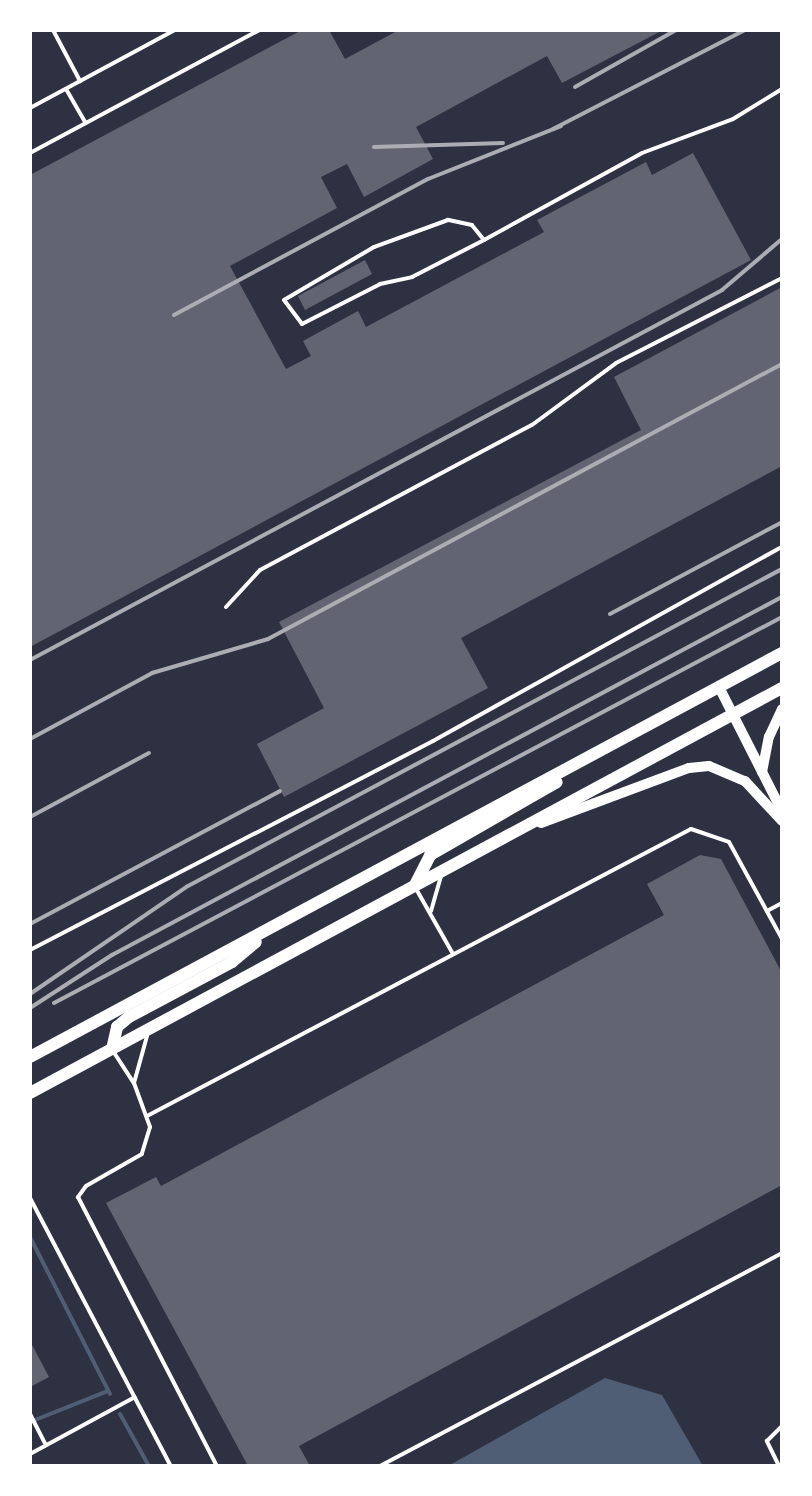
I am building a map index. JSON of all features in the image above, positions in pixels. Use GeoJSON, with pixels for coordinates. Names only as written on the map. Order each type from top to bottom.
{"type":"FeatureCollection","features":[{"type":"Feature","properties":{"kind":"main road"},"geometry":{"type":"LineString","coordinates":[[30,1057],[782,653]]}},
{"type":"Feature","properties":{"kind":"main road"},"geometry":{"type":"LineString","coordinates":[[30,1093],[782,688]]}},
{"type":"Feature","properties":{"kind":"main road"},"geometry":{"type":"LineString","coordinates":[[415,885],[430,855],[533,800],[590,757]]}},
{"type":"Feature","properties":{"kind":"main road"},"geometry":{"type":"LineString","coordinates":[[112,1049],[117,1027],[129,1017],[232,962],[281,923]]}},
{"type":"Feature","properties":{"kind":"street"},"geometry":{"type":"LineString","coordinates":[[719,687],[780,804]]}},
{"type":"Feature","properties":{"kind":"street"},"geometry":{"type":"LineString","coordinates":[[762,772],[769,737],[782,709]]}},
{"type":"Feature","properties":{"kind":"street"},"geometry":{"type":"LineString","coordinates":[[509,835],[689,768],[709,766],[745,781],[782,821]]}},
{"type":"Feature","properties":{"kind":"lane"},"geometry":{"type":"LineString","coordinates":[[53,30],[80,81]]}},
{"type":"Feature","properties":{"kind":"lane"},"geometry":{"type":"LineString","coordinates":[[30,108],[175,30]]}},
{"type":"Feature","properties":{"kind":"lane"},"geometry":{"type":"LineString","coordinates":[[30,153],[259,30]]}},
{"type":"Feature","properties":{"kind":"lane"},"geometry":{"type":"LineString","coordinates":[[66,89],[86,123]]}},
{"type":"Feature","properties":{"kind":"lane"},"geometry":{"type":"LineString","coordinates":[[484,240],[472,225],[448,220],[374,247],[291,292],[284,300],[302,324],[484,240],[642,153],[733,119],[782,89]]}},
{"type":"Feature","properties":{"kind":"lane"},"geometry":{"type":"LineString","coordinates":[[226,607],[260,570],[532,425],[616,363],[782,278]]}},
{"type":"Feature","properties":{"kind":"lane"},"geometry":{"type":"LineString","coordinates":[[30,950],[433,741],[782,547]]}},
{"type":"Feature","properties":{"kind":"lane"},"geometry":{"type":"LineString","coordinates":[[147,1116],[691,829],[729,842],[782,939]]}},
{"type":"Feature","properties":{"kind":"lane"},"geometry":{"type":"LineString","coordinates":[[431,911],[442,870]]}},
{"type":"Feature","properties":{"kind":"lane"},"geometry":{"type":"LineString","coordinates":[[415,885],[453,954]]}},
{"type":"Feature","properties":{"kind":"lane"},"geometry":{"type":"LineString","coordinates":[[767,911],[782,903]]}},
{"type":"Feature","properties":{"kind":"lane"},"geometry":{"type":"LineString","coordinates":[[134,1083],[140,1046],[153,1027]]}},
{"type":"Feature","properties":{"kind":"lane"},"geometry":{"type":"LineString","coordinates":[[112,1049],[134,1083],[150,1127],[142,1154],[86,1186],[78,1197],[217,1466]]}},
{"type":"Feature","properties":{"kind":"lane"},"geometry":{"type":"LineString","coordinates":[[30,1198],[171,1466]]}},
{"type":"Feature","properties":{"kind":"lane"},"geometry":{"type":"LineString","coordinates":[[380,1466],[782,1253]]}},
{"type":"Feature","properties":{"kind":"lane"},"geometry":{"type":"LineString","coordinates":[[30,1454],[135,1397]]}},
{"type":"Feature","properties":{"kind":"lane"},"geometry":{"type":"LineString","coordinates":[[30,1415],[46,1445]]}},
{"type":"Feature","properties":{"kind":"lane"},"geometry":{"type":"LineString","coordinates":[[779,1466],[767,1441],[782,1426]]}},
{"type":"Feature","properties":{"kind":"water"},"geometry":{"type":"Polygon","coordinates":[[[605,1378],[662,1395],[703,1466],[448,1466],[605,1378]]]}},
{"type":"Feature","properties":{"kind":"building"},"geometry":{"type":"Polygon","coordinates":[[[302,30],[329,30],[345,59],[399,30],[663,30],[562,83],[547,56],[416,127],[433,159],[364,197],[347,164],[321,177],[337,208],[230,266],[286,369],[311,356],[303,341],[358,311],[366,327],[544,232],[537,220],[646,162],[652,175],[693,153],[751,260],[30,647],[30,175],[302,30]]]}},
{"type":"Feature","properties":{"kind":"building"},"geometry":{"type":"Polygon","coordinates":[[[365,260],[372,274],[305,310],[298,296],[365,260]]]}},
{"type":"Feature","properties":{"kind":"building"},"geometry":{"type":"Polygon","coordinates":[[[782,287],[782,466],[461,638],[488,688],[284,797],[257,744],[324,708],[279,622],[641,430],[614,377],[782,287]]]}},
{"type":"Feature","properties":{"kind":"building"},"geometry":{"type":"Polygon","coordinates":[[[700,855],[721,859],[782,973],[782,1185],[299,1446],[310,1466],[248,1466],[106,1203],[156,1177],[161,1186],[664,915],[647,884],[700,855]]]}},
{"type":"Feature","properties":{"kind":"building"},"geometry":{"type":"Polygon","coordinates":[[[30,1341],[49,1377],[30,1387],[30,1341]]]}},
{"type":"Feature","properties":{"kind":"waterway"},"geometry":{"type":"LineString","coordinates":[[30,1237],[110,1394]]}},
{"type":"Feature","properties":{"kind":"waterway"},"geometry":{"type":"LineString","coordinates":[[30,1422],[108,1391]]}},
{"type":"Feature","properties":{"kind":"waterway"},"geometry":{"type":"LineString","coordinates":[[120,1414],[149,1466]]}},
{"type":"Feature","properties":{"kind":"railway"},"geometry":{"type":"LineString","coordinates":[[575,87],[676,30]]}},
{"type":"Feature","properties":{"kind":"railway"},"geometry":{"type":"LineString","coordinates":[[553,129],[745,30]]}},
{"type":"Feature","properties":{"kind":"railway"},"geometry":{"type":"LineString","coordinates":[[174,315],[428,179],[561,126]]}},
{"type":"Feature","properties":{"kind":"railway"},"geometry":{"type":"LineString","coordinates":[[374,147],[503,143]]}},
{"type":"Feature","properties":{"kind":"railway"},"geometry":{"type":"LineString","coordinates":[[30,660],[722,290],[782,239]]}},
{"type":"Feature","properties":{"kind":"railway"},"geometry":{"type":"LineString","coordinates":[[30,739],[152,673],[268,639],[782,364]]}},
{"type":"Feature","properties":{"kind":"railway"},"geometry":{"type":"LineString","coordinates":[[610,614],[782,522]]}},
{"type":"Feature","properties":{"kind":"railway"},"geometry":{"type":"LineString","coordinates":[[30,994],[188,886],[782,569]]}},
{"type":"Feature","properties":{"kind":"railway"},"geometry":{"type":"LineString","coordinates":[[30,1008],[112,955],[782,597]]}},
{"type":"Feature","properties":{"kind":"railway"},"geometry":{"type":"LineString","coordinates":[[54,1003],[782,617]]}},
{"type":"Feature","properties":{"kind":"railway"},"geometry":{"type":"LineString","coordinates":[[30,817],[149,753]]}},
{"type":"Feature","properties":{"kind":"railway"},"geometry":{"type":"LineString","coordinates":[[30,924],[280,791]]}}]}
